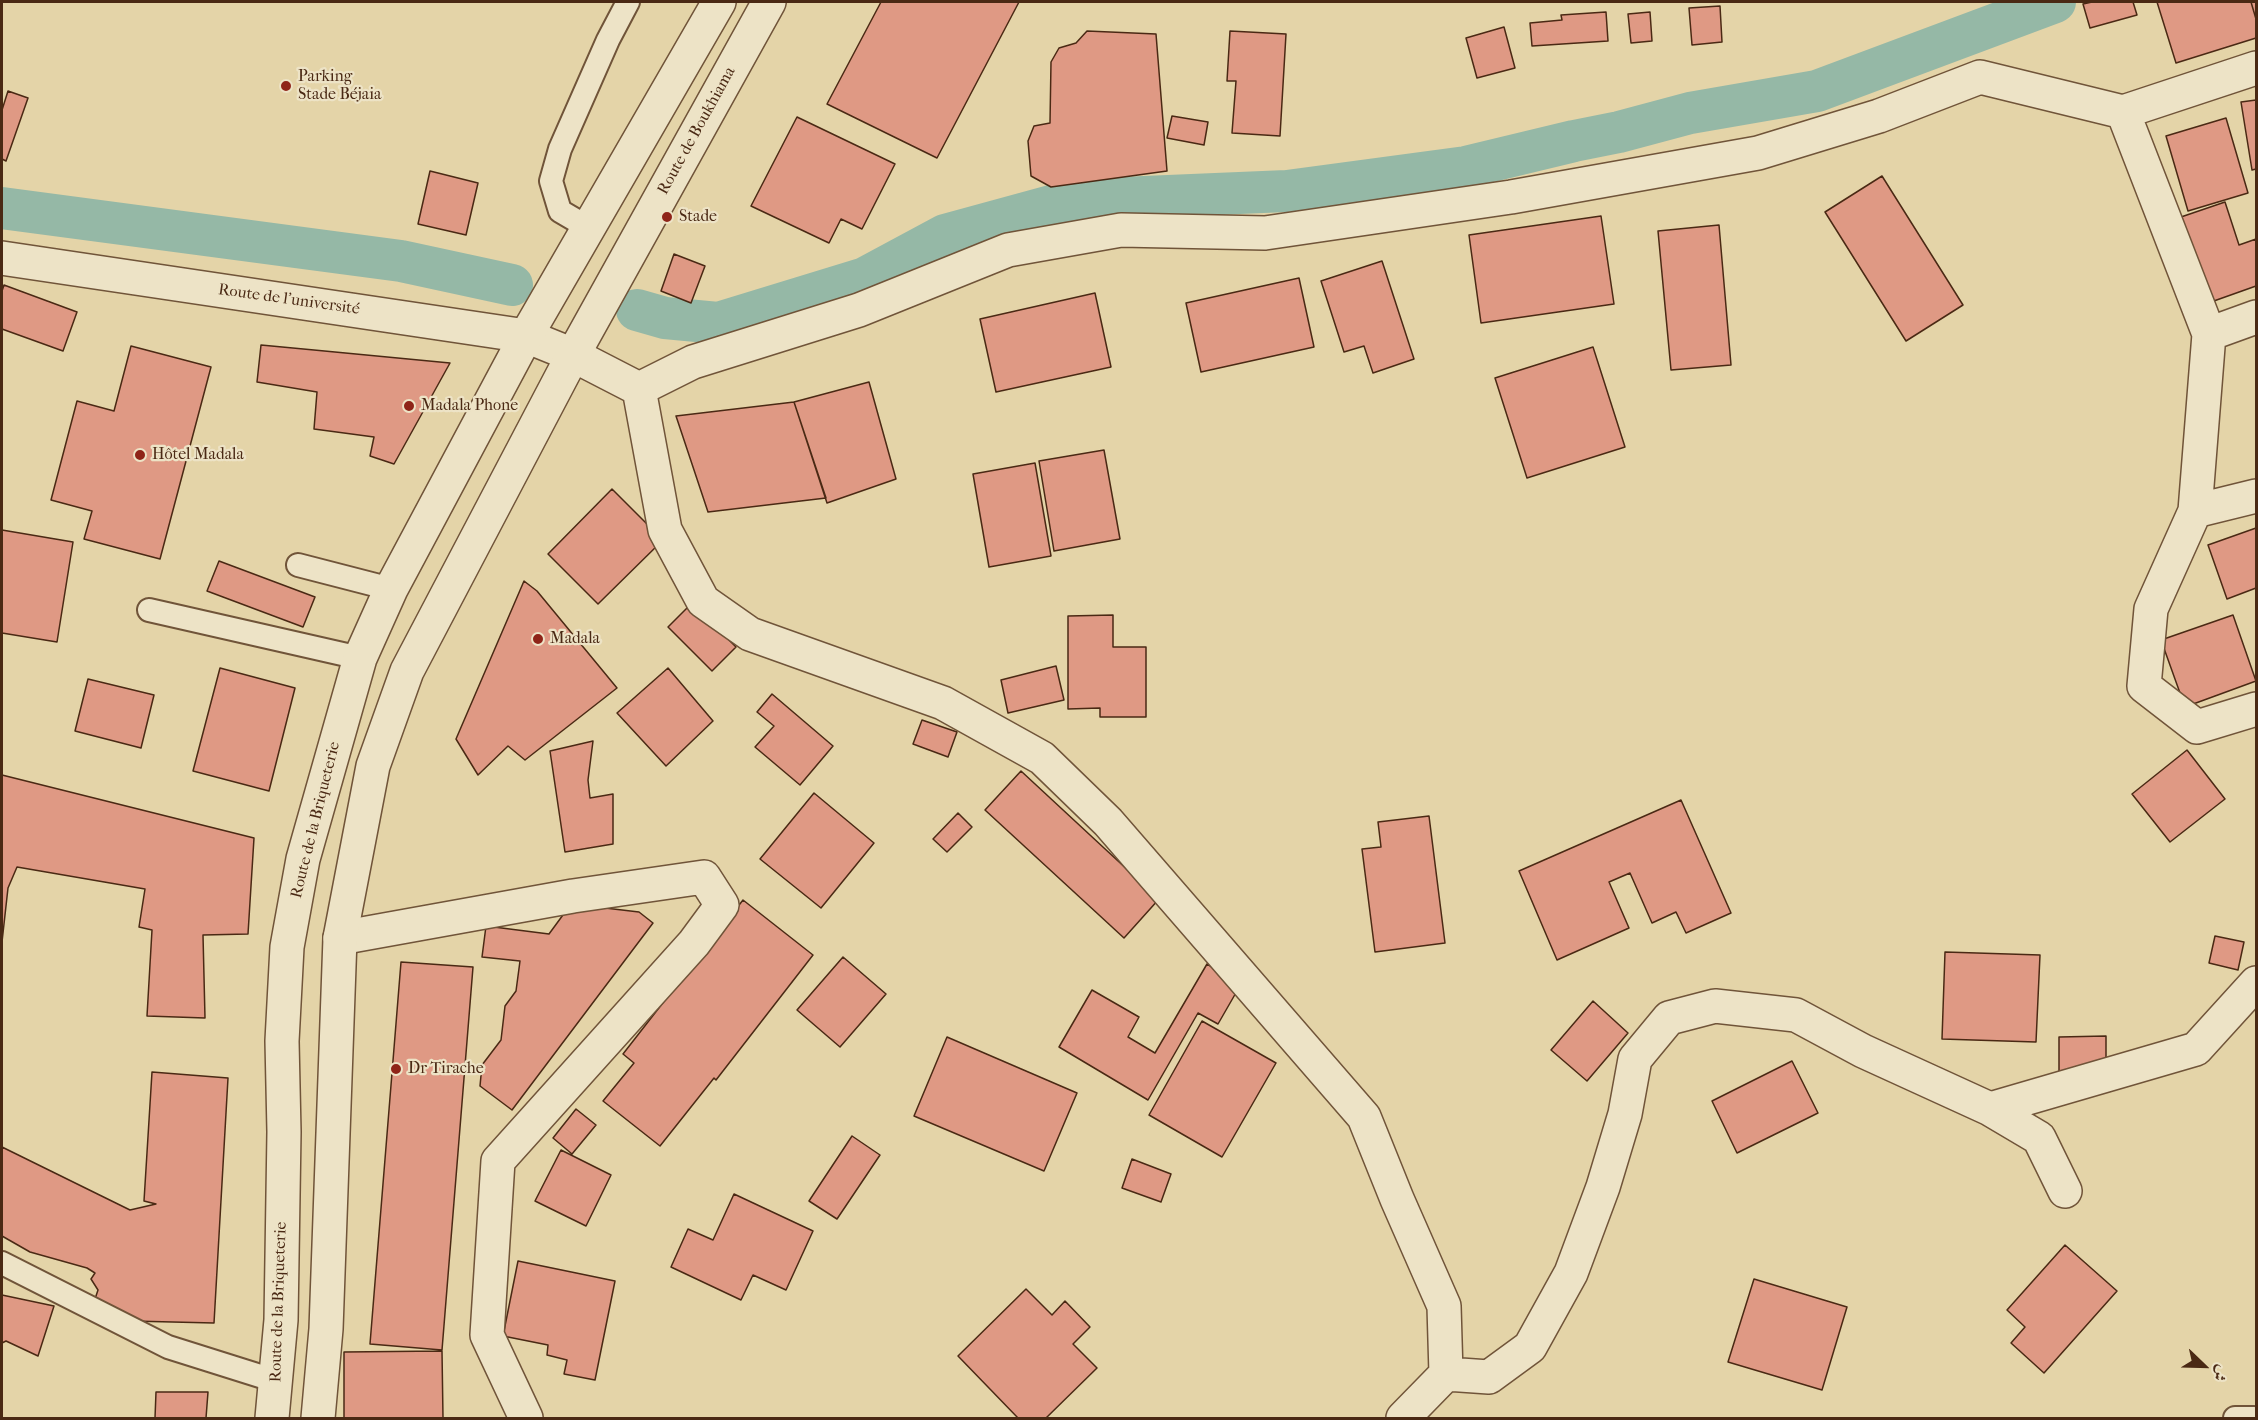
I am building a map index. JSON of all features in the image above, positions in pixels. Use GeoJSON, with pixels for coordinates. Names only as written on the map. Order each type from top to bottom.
{"type":"FeatureCollection","features":[{"type":"Feature","properties":{"kind":"street"},"geometry":{"type":"LineString","coordinates":[[526,336],[719,2]]}},
{"type":"Feature","properties":{"kind":"street","name":"Route de Boukhiama"},"geometry":{"type":"LineString","coordinates":[[573,355],[770,2]]}},
{"type":"Feature","properties":{"kind":"street"},"geometry":{"type":"LineString","coordinates":[[1403,1419],[1446,1374],[1444,1306],[1364,1117],[1107,822],[1042,758],[943,703],[750,634],[703,601],[665,530],[639,389],[693,362],[859,310],[1008,250],[1121,230],[1265,233],[1511,197],[1758,153],[1879,116],[1980,77],[2123,112],[2256,68]]}},
{"type":"Feature","properties":{"kind":"street"},"geometry":{"type":"LineString","coordinates":[[2123,112],[2209,334],[2195,511],[2151,609],[2144,686],[2197,727],[2256,709]]}},
{"type":"Feature","properties":{"kind":"street","name":"Route de l'université"},"geometry":{"type":"LineString","coordinates":[[2,258],[526,336],[573,355],[639,389]]}},
{"type":"Feature","properties":{"kind":"street"},"geometry":{"type":"LineString","coordinates":[[2209,334],[2256,317]]}},
{"type":"Feature","properties":{"kind":"street","name":"Route de la Briqueterie"},"geometry":{"type":"LineString","coordinates":[[272,1419],[281,1320],[284,1132],[282,1041],[287,947],[303,859],[360,658],[391,589],[526,336]]}},
{"type":"Feature","properties":{"kind":"street"},"geometry":{"type":"LineString","coordinates":[[318,1419],[326,1329],[340,938],[373,766],[407,671],[573,355]]}},
{"type":"Feature","properties":{"kind":"street"},"geometry":{"type":"LineString","coordinates":[[2195,511],[2256,496]]}},
{"type":"Feature","properties":{"kind":"street"},"geometry":{"type":"LineString","coordinates":[[340,938],[573,896],[704,877],[722,905],[694,943],[498,1161],[487,1335],[526,1419]]}},
{"type":"Feature","properties":{"kind":"street"},"geometry":{"type":"LineString","coordinates":[[1990,1109],[2196,1049],[2256,983]]}},
{"type":"Feature","properties":{"kind":"street"},"geometry":{"type":"LineString","coordinates":[[1446,1374],[1489,1377],[1530,1347],[1570,1273],[1603,1187],[1625,1114],[1635,1059],[1670,1018],[1716,1006],[1796,1015],[1863,1051],[1990,1109],[2039,1138],[2065,1191]]}},
{"type":"Feature","properties":{"kind":"lane"},"geometry":{"type":"LineString","coordinates":[[589,228],[560,211],[551,181],[560,149],[608,40],[628,2]]}},
{"type":"Feature","properties":{"kind":"lane"},"geometry":{"type":"LineString","coordinates":[[298,565],[391,589]]}},
{"type":"Feature","properties":{"kind":"lane"},"geometry":{"type":"LineString","coordinates":[[149,610],[360,658]]}},
{"type":"Feature","properties":{"kind":"lane"},"geometry":{"type":"LineString","coordinates":[[2,1263],[168,1347],[276,1381]]}},
{"type":"Feature","properties":{"kind":"lane"},"geometry":{"type":"LineString","coordinates":[[2235,1419],[2254,1419]]}},
{"type":"Feature","properties":{"kind":"building"},"geometry":{"type":"Polygon","coordinates":[[[881,2],[1019,2],[937,158],[827,104],[881,2]]]}},
{"type":"Feature","properties":{"kind":"building"},"geometry":{"type":"Polygon","coordinates":[[[2133,2],[2137,15],[2090,28],[2083,4],[2133,2]]]}},
{"type":"Feature","properties":{"kind":"building"},"geometry":{"type":"Polygon","coordinates":[[[2157,2],[2251,2],[2256,19],[2256,38],[2176,63],[2157,2]]]}},
{"type":"Feature","properties":{"kind":"building"},"geometry":{"type":"Polygon","coordinates":[[[2251,2],[2256,2],[2256,19],[2251,2]]]}},
{"type":"Feature","properties":{"kind":"building"},"geometry":{"type":"Polygon","coordinates":[[[1720,6],[1722,42],[1692,45],[1689,8],[1720,6]]]}},
{"type":"Feature","properties":{"kind":"building"},"geometry":{"type":"Polygon","coordinates":[[[1606,12],[1608,41],[1532,46],[1530,23],[1562,20],[1561,15],[1606,12]]]}},
{"type":"Feature","properties":{"kind":"building"},"geometry":{"type":"Polygon","coordinates":[[[1650,12],[1652,41],[1631,43],[1628,14],[1650,12]]]}},
{"type":"Feature","properties":{"kind":"building"},"geometry":{"type":"Polygon","coordinates":[[[1504,27],[1515,68],[1477,78],[1466,38],[1504,27]]]}},
{"type":"Feature","properties":{"kind":"building"},"geometry":{"type":"Polygon","coordinates":[[[1087,31],[1156,34],[1167,171],[1051,187],[1031,176],[1028,141],[1034,126],[1050,123],[1051,62],[1059,48],[1076,43],[1087,31]]]}},
{"type":"Feature","properties":{"kind":"building"},"geometry":{"type":"Polygon","coordinates":[[[1230,31],[1286,34],[1280,136],[1232,133],[1236,81],[1227,81],[1230,31]]]}},
{"type":"Feature","properties":{"kind":"building"},"geometry":{"type":"Polygon","coordinates":[[[8,91],[28,98],[6,161],[2,159],[2,110],[8,91]]]}},
{"type":"Feature","properties":{"kind":"building"},"geometry":{"type":"Polygon","coordinates":[[[2256,100],[2256,169],[2252,170],[2241,102],[2256,100]]]}},
{"type":"Feature","properties":{"kind":"building"},"geometry":{"type":"Polygon","coordinates":[[[1172,116],[1208,122],[1204,145],[1167,138],[1172,116]]]}},
{"type":"Feature","properties":{"kind":"building"},"geometry":{"type":"Polygon","coordinates":[[[797,117],[895,164],[862,229],[841,219],[829,243],[751,206],[797,117]]]}},
{"type":"Feature","properties":{"kind":"building"},"geometry":{"type":"Polygon","coordinates":[[[2226,118],[2248,193],[2188,211],[2166,136],[2226,118]]]}},
{"type":"Feature","properties":{"kind":"building"},"geometry":{"type":"Polygon","coordinates":[[[430,171],[478,183],[466,235],[418,224],[430,171]]]}},
{"type":"Feature","properties":{"kind":"building"},"geometry":{"type":"Polygon","coordinates":[[[1882,176],[1963,305],[1906,341],[1825,212],[1882,176]]]}},
{"type":"Feature","properties":{"kind":"building"},"geometry":{"type":"Polygon","coordinates":[[[2225,202],[2239,245],[2256,239],[2256,286],[2211,302],[2181,217],[2225,202]]]}},
{"type":"Feature","properties":{"kind":"building"},"geometry":{"type":"Polygon","coordinates":[[[1601,216],[1614,304],[1481,323],[1469,235],[1601,216]]]}},
{"type":"Feature","properties":{"kind":"building"},"geometry":{"type":"Polygon","coordinates":[[[1719,225],[1731,365],[1671,370],[1658,231],[1719,225]]]}},
{"type":"Feature","properties":{"kind":"building"},"geometry":{"type":"Polygon","coordinates":[[[674,254],[705,266],[691,303],[661,291],[674,254]]]}},
{"type":"Feature","properties":{"kind":"building"},"geometry":{"type":"Polygon","coordinates":[[[1382,261],[1414,359],[1373,373],[1364,346],[1344,352],[1321,281],[1382,261]]]}},
{"type":"Feature","properties":{"kind":"building"},"geometry":{"type":"Polygon","coordinates":[[[1299,278],[1314,347],[1201,372],[1186,303],[1299,278]]]}},
{"type":"Feature","properties":{"kind":"building"},"geometry":{"type":"Polygon","coordinates":[[[4,285],[77,312],[63,351],[2,329],[4,285]]]}},
{"type":"Feature","properties":{"kind":"building"},"geometry":{"type":"Polygon","coordinates":[[[1095,293],[1111,367],[996,392],[980,319],[1095,293]]]}},
{"type":"Feature","properties":{"kind":"building"},"geometry":{"type":"Polygon","coordinates":[[[261,345],[450,363],[394,464],[370,456],[374,437],[314,429],[317,392],[257,382],[261,345]]]}},
{"type":"Feature","properties":{"kind":"building"},"geometry":{"type":"Polygon","coordinates":[[[131,346],[211,367],[160,559],[84,539],[92,511],[51,500],[77,401],[114,411],[131,346]]]}},
{"type":"Feature","properties":{"kind":"building"},"geometry":{"type":"Polygon","coordinates":[[[1593,347],[1625,447],[1527,478],[1495,378],[1593,347]]]}},
{"type":"Feature","properties":{"kind":"building"},"geometry":{"type":"Polygon","coordinates":[[[869,382],[896,479],[827,503],[794,402],[869,382]]]}},
{"type":"Feature","properties":{"kind":"building"},"geometry":{"type":"Polygon","coordinates":[[[794,402],[826,498],[708,512],[676,416],[794,402]]]}},
{"type":"Feature","properties":{"kind":"building"},"geometry":{"type":"Polygon","coordinates":[[[1104,450],[1120,539],[1054,551],[1039,461],[1104,450]]]}},
{"type":"Feature","properties":{"kind":"building"},"geometry":{"type":"Polygon","coordinates":[[[1035,463],[1051,556],[989,567],[973,474],[1035,463]]]}},
{"type":"Feature","properties":{"kind":"building"},"geometry":{"type":"Polygon","coordinates":[[[612,489],[663,540],[598,604],[548,554],[612,489]]]}},
{"type":"Feature","properties":{"kind":"building"},"geometry":{"type":"Polygon","coordinates":[[[2256,528],[2256,588],[2227,599],[2208,545],[2256,528]]]}},
{"type":"Feature","properties":{"kind":"building"},"geometry":{"type":"Polygon","coordinates":[[[2,530],[73,542],[57,642],[2,633],[2,530]]]}},
{"type":"Feature","properties":{"kind":"building"},"geometry":{"type":"Polygon","coordinates":[[[219,561],[315,597],[303,627],[207,591],[219,561]]]}},
{"type":"Feature","properties":{"kind":"building","name":"Madala"},"geometry":{"type":"Polygon","coordinates":[[[524,581],[537,591],[617,688],[525,760],[508,746],[478,775],[456,739],[524,581]]]}},
{"type":"Feature","properties":{"kind":"building"},"geometry":{"type":"Polygon","coordinates":[[[692,603],[736,647],[712,671],[668,627],[692,603]]]}},
{"type":"Feature","properties":{"kind":"building"},"geometry":{"type":"Polygon","coordinates":[[[1113,615],[1113,647],[1146,647],[1146,717],[1100,717],[1100,708],[1068,709],[1068,616],[1113,615]]]}},
{"type":"Feature","properties":{"kind":"building"},"geometry":{"type":"Polygon","coordinates":[[[2233,615],[2256,681],[2185,707],[2161,640],[2233,615]]]}},
{"type":"Feature","properties":{"kind":"building"},"geometry":{"type":"Polygon","coordinates":[[[1056,666],[1064,700],[1008,713],[1001,680],[1056,666]]]}},
{"type":"Feature","properties":{"kind":"building"},"geometry":{"type":"Polygon","coordinates":[[[220,668],[295,688],[269,791],[193,771],[220,668]]]}},
{"type":"Feature","properties":{"kind":"building"},"geometry":{"type":"Polygon","coordinates":[[[668,668],[713,721],[666,766],[617,713],[668,668]]]}},
{"type":"Feature","properties":{"kind":"building"},"geometry":{"type":"Polygon","coordinates":[[[88,679],[154,695],[141,748],[75,731],[88,679]]]}},
{"type":"Feature","properties":{"kind":"building"},"geometry":{"type":"Polygon","coordinates":[[[772,694],[833,746],[800,785],[755,747],[774,726],[757,712],[772,694]]]}},
{"type":"Feature","properties":{"kind":"building"},"geometry":{"type":"Polygon","coordinates":[[[922,720],[957,732],[948,757],[913,744],[922,720]]]}},
{"type":"Feature","properties":{"kind":"building"},"geometry":{"type":"Polygon","coordinates":[[[593,741],[588,780],[590,798],[613,794],[613,844],[565,852],[550,751],[593,741]]]}},
{"type":"Feature","properties":{"kind":"building"},"geometry":{"type":"Polygon","coordinates":[[[2187,750],[2225,799],[2170,842],[2132,794],[2187,750]]]}},
{"type":"Feature","properties":{"kind":"building"},"geometry":{"type":"Polygon","coordinates":[[[1021,771],[1159,899],[1124,938],[985,810],[1021,771]]]}},
{"type":"Feature","properties":{"kind":"building"},"geometry":{"type":"Polygon","coordinates":[[[2,775],[254,838],[248,934],[203,935],[205,1018],[147,1016],[152,930],[139,927],[145,889],[17,867],[8,888],[2,942],[2,775]]]}},
{"type":"Feature","properties":{"kind":"building"},"geometry":{"type":"Polygon","coordinates":[[[814,793],[874,843],[821,908],[760,859],[814,793]]]}},
{"type":"Feature","properties":{"kind":"building"},"geometry":{"type":"Polygon","coordinates":[[[1681,800],[1731,913],[1686,933],[1676,912],[1652,923],[1630,873],[1609,882],[1629,928],[1557,960],[1519,871],[1681,800]]]}},
{"type":"Feature","properties":{"kind":"building"},"geometry":{"type":"Polygon","coordinates":[[[958,813],[972,827],[947,852],[933,839],[958,813]]]}},
{"type":"Feature","properties":{"kind":"building"},"geometry":{"type":"Polygon","coordinates":[[[1429,816],[1445,943],[1375,952],[1362,849],[1381,847],[1378,822],[1429,816]]]}},
{"type":"Feature","properties":{"kind":"building"},"geometry":{"type":"Polygon","coordinates":[[[743,900],[813,955],[716,1080],[714,1078],[660,1146],[603,1101],[634,1063],[623,1054],[743,900]]]}},
{"type":"Feature","properties":{"kind":"building"},"geometry":{"type":"Polygon","coordinates":[[[571,904],[639,912],[653,923],[512,1110],[480,1086],[482,1065],[501,1040],[505,1006],[516,991],[520,961],[482,957],[486,926],[549,934],[571,904]]]}},
{"type":"Feature","properties":{"kind":"building"},"geometry":{"type":"Polygon","coordinates":[[[2215,936],[2244,942],[2238,970],[2209,963],[2215,936]]]}},
{"type":"Feature","properties":{"kind":"building"},"geometry":{"type":"Polygon","coordinates":[[[1945,952],[2040,955],[2036,1042],[1942,1039],[1945,952]]]}},
{"type":"Feature","properties":{"kind":"building"},"geometry":{"type":"Polygon","coordinates":[[[843,957],[886,994],[840,1047],[797,1010],[843,957]]]}},
{"type":"Feature","properties":{"kind":"building"},"geometry":{"type":"Polygon","coordinates":[[[401,962],[473,967],[442,1350],[370,1344],[401,962]]]}},
{"type":"Feature","properties":{"kind":"building"},"geometry":{"type":"Polygon","coordinates":[[[1207,964],[1241,984],[1218,1024],[1198,1013],[1148,1100],[1059,1047],[1092,990],[1139,1017],[1128,1037],[1155,1053],[1207,964]]]}},
{"type":"Feature","properties":{"kind":"building"},"geometry":{"type":"Polygon","coordinates":[[[1593,1001],[1628,1033],[1587,1081],[1551,1050],[1593,1001]]]}},
{"type":"Feature","properties":{"kind":"building"},"geometry":{"type":"Polygon","coordinates":[[[1202,1021],[1276,1063],[1222,1157],[1149,1115],[1202,1021]]]}},
{"type":"Feature","properties":{"kind":"building"},"geometry":{"type":"Polygon","coordinates":[[[2106,1036],[2106,1069],[2059,1071],[2059,1037],[2106,1036]]]}},
{"type":"Feature","properties":{"kind":"building"},"geometry":{"type":"Polygon","coordinates":[[[947,1037],[1077,1093],[1044,1171],[914,1116],[947,1037]]]}},
{"type":"Feature","properties":{"kind":"building"},"geometry":{"type":"Polygon","coordinates":[[[1792,1061],[1818,1113],[1737,1153],[1712,1101],[1792,1061]]]}},
{"type":"Feature","properties":{"kind":"building"},"geometry":{"type":"Polygon","coordinates":[[[152,1072],[228,1078],[214,1323],[131,1321],[95,1299],[98,1290],[91,1279],[95,1273],[87,1268],[30,1252],[2,1236],[2,1147],[130,1210],[156,1204],[144,1201],[152,1072]]]}},
{"type":"Feature","properties":{"kind":"building"},"geometry":{"type":"Polygon","coordinates":[[[576,1109],[596,1125],[572,1154],[553,1138],[576,1109]]]}},
{"type":"Feature","properties":{"kind":"building"},"geometry":{"type":"Polygon","coordinates":[[[852,1136],[880,1155],[837,1219],[809,1201],[852,1136]]]}},
{"type":"Feature","properties":{"kind":"building"},"geometry":{"type":"Polygon","coordinates":[[[561,1150],[611,1175],[586,1226],[535,1201],[561,1150]]]}},
{"type":"Feature","properties":{"kind":"building"},"geometry":{"type":"Polygon","coordinates":[[[1132,1159],[1171,1174],[1161,1202],[1122,1188],[1132,1159]]]}},
{"type":"Feature","properties":{"kind":"building"},"geometry":{"type":"Polygon","coordinates":[[[734,1194],[813,1231],[786,1290],[753,1275],[741,1300],[671,1267],[688,1229],[713,1240],[734,1194]]]}},
{"type":"Feature","properties":{"kind":"building"},"geometry":{"type":"Polygon","coordinates":[[[2065,1245],[2117,1291],[2044,1373],[2011,1343],[2025,1327],[2007,1310],[2065,1245]]]}},
{"type":"Feature","properties":{"kind":"building"},"geometry":{"type":"Polygon","coordinates":[[[518,1261],[615,1281],[595,1380],[564,1374],[567,1360],[547,1355],[548,1345],[503,1336],[518,1261]]]}},
{"type":"Feature","properties":{"kind":"building"},"geometry":{"type":"Polygon","coordinates":[[[1754,1279],[1847,1307],[1822,1390],[1728,1362],[1754,1279]]]}},
{"type":"Feature","properties":{"kind":"building"},"geometry":{"type":"Polygon","coordinates":[[[1026,1289],[1052,1315],[1065,1301],[1090,1327],[1073,1344],[1097,1368],[1046,1418],[1018,1418],[958,1356],[1026,1289]]]}},
{"type":"Feature","properties":{"kind":"building"},"geometry":{"type":"Polygon","coordinates":[[[2,1295],[54,1306],[38,1356],[6,1341],[2,1343],[2,1295]]]}},
{"type":"Feature","properties":{"kind":"building"},"geometry":{"type":"Polygon","coordinates":[[[442,1351],[443,1418],[344,1418],[344,1352],[442,1351]]]}},
{"type":"Feature","properties":{"kind":"building"},"geometry":{"type":"Polygon","coordinates":[[[156,1392],[208,1392],[206,1418],[155,1418],[156,1392]]]}},
{"type":"Feature","properties":{"kind":"waterway"},"geometry":{"type":"LineString","coordinates":[[637,310],[665,318],[718,323],[865,278],[945,235],[1073,200],[1287,191],[1466,167],[1619,132],[1690,113],[1817,91],[2055,2]]}},
{"type":"Feature","properties":{"kind":"waterway"},"geometry":{"type":"LineString","coordinates":[[2,208],[401,261],[512,285]]}},
{"type":"Feature","properties":{"kind":"place","name":"Parking Stade Béjaia"},"geometry":{"type":"Point","coordinates":[286,86]}},
{"type":"Feature","properties":{"kind":"place","name":"Stade"},"geometry":{"type":"Point","coordinates":[667,217]}},
{"type":"Feature","properties":{"kind":"place","name":"Madala Phone"},"geometry":{"type":"Point","coordinates":[409,406]}},
{"type":"Feature","properties":{"kind":"place","name":"Hôtel Madala"},"geometry":{"type":"Point","coordinates":[140,455]}},
{"type":"Feature","properties":{"kind":"place","name":"Madala"},"geometry":{"type":"Point","coordinates":[538,639]}},
{"type":"Feature","properties":{"kind":"place","name":"Dr Tirache"},"geometry":{"type":"Point","coordinates":[396,1069]}}]}
